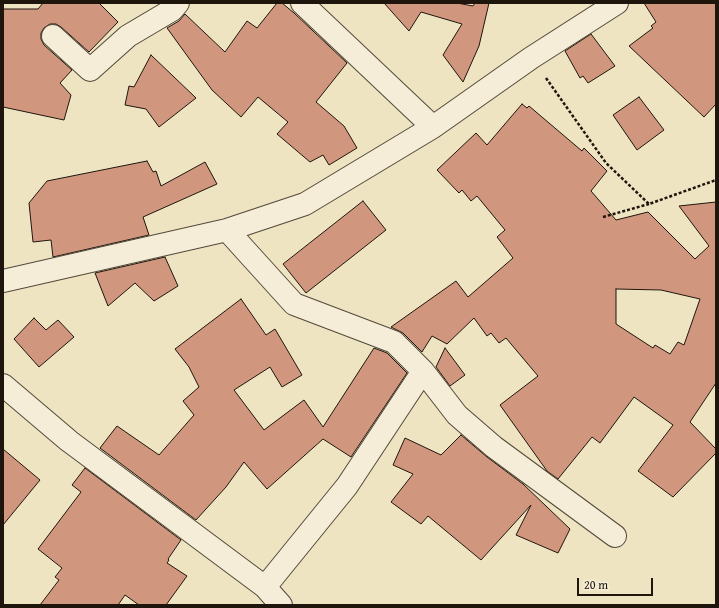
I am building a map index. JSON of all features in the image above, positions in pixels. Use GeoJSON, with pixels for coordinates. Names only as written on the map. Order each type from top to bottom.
{"type":"FeatureCollection","features":[{"type":"Feature","properties":{"kind":"street"},"geometry":{"type":"LineString","coordinates":[[53,36],[90,70],[128,36],[172,10],[178,3]]}},
{"type":"Feature","properties":{"kind":"street"},"geometry":{"type":"LineString","coordinates":[[302,3],[433,127]]}},
{"type":"Feature","properties":{"kind":"street"},"geometry":{"type":"LineString","coordinates":[[3,281],[227,230],[305,204],[433,127],[531,58],[617,3]]}},
{"type":"Feature","properties":{"kind":"street"},"geometry":{"type":"LineString","coordinates":[[227,230],[294,304],[394,342],[423,371],[457,415],[494,447],[615,536]]}},
{"type":"Feature","properties":{"kind":"street"},"geometry":{"type":"LineString","coordinates":[[265,587],[346,486],[423,371]]}},
{"type":"Feature","properties":{"kind":"street"},"geometry":{"type":"LineString","coordinates":[[3,385],[69,441],[265,587],[282,605]]}},
{"type":"Feature","properties":{"kind":"path"},"geometry":{"type":"LineString","coordinates":[[531,58],[606,163],[649,204]]}},
{"type":"Feature","properties":{"kind":"path"},"geometry":{"type":"LineString","coordinates":[[603,217],[649,204],[716,180]]}},
{"type":"Feature","properties":{"kind":"building"},"geometry":{"type":"Polygon","coordinates":[[[43,3],[99,3],[118,22],[89,52],[56,24],[50,24],[44,28],[41,33],[41,39],[44,45],[72,70],[60,83],[71,95],[64,120],[3,107],[3,9],[38,9],[43,3]]]}},
{"type":"Feature","properties":{"kind":"building"},"geometry":{"type":"Polygon","coordinates":[[[277,3],[282,3],[294,13],[347,63],[316,102],[344,126],[357,148],[329,165],[323,155],[310,162],[277,134],[288,122],[258,97],[241,117],[212,90],[167,28],[179,21],[185,14],[225,52],[247,21],[257,28],[277,3]]]}},
{"type":"Feature","properties":{"kind":"building"},"geometry":{"type":"Polygon","coordinates":[[[384,3],[457,3],[473,6],[475,3],[489,3],[479,46],[463,82],[443,55],[462,24],[421,12],[409,31],[384,3]]]}},
{"type":"Feature","properties":{"kind":"building"},"geometry":{"type":"Polygon","coordinates":[[[644,3],[716,3],[716,104],[704,117],[629,46],[653,28],[651,26],[656,22],[644,3]]]}},
{"type":"Feature","properties":{"kind":"building"},"geometry":{"type":"Polygon","coordinates":[[[591,34],[615,66],[588,83],[583,76],[580,78],[565,51],[591,34]]]}},
{"type":"Feature","properties":{"kind":"building"},"geometry":{"type":"Polygon","coordinates":[[[151,55],[196,98],[159,127],[146,109],[125,105],[129,86],[134,87],[151,55]]]}},
{"type":"Feature","properties":{"kind":"building"},"geometry":{"type":"Polygon","coordinates":[[[639,97],[664,130],[637,150],[613,115],[639,97]]]}},
{"type":"Feature","properties":{"kind":"building"},"geometry":{"type":"Polygon","coordinates":[[[522,104],[527,108],[529,106],[582,151],[584,148],[607,171],[591,191],[616,220],[648,212],[695,259],[709,246],[679,206],[716,202],[716,383],[690,422],[716,449],[716,453],[673,497],[638,471],[673,425],[634,397],[600,443],[592,437],[558,479],[547,471],[500,405],[538,376],[506,338],[499,343],[491,333],[487,336],[474,318],[447,344],[432,336],[422,352],[403,333],[391,327],[456,281],[468,297],[513,258],[497,237],[505,230],[477,196],[471,201],[462,190],[459,193],[437,170],[476,133],[487,145],[522,104]],[[616,289],[616,324],[653,348],[655,345],[670,354],[678,342],[684,345],[700,299],[661,290],[616,289]]]}},
{"type":"Feature","properties":{"kind":"building"},"geometry":{"type":"Polygon","coordinates":[[[147,161],[153,172],[156,171],[161,186],[205,162],[217,184],[143,217],[149,235],[53,257],[51,240],[33,242],[29,203],[47,181],[147,161]]]}},
{"type":"Feature","properties":{"kind":"building"},"geometry":{"type":"Polygon","coordinates":[[[363,201],[386,230],[306,293],[283,264],[363,201]]]}},
{"type":"Feature","properties":{"kind":"building"},"geometry":{"type":"Polygon","coordinates":[[[165,257],[178,286],[154,301],[135,283],[108,306],[95,273],[165,257]]]}},
{"type":"Feature","properties":{"kind":"building"},"geometry":{"type":"Polygon","coordinates":[[[241,299],[266,335],[275,329],[302,375],[282,387],[270,367],[234,390],[264,430],[304,400],[323,427],[374,348],[387,353],[407,373],[351,457],[323,439],[267,489],[244,462],[226,487],[196,520],[100,448],[117,426],[159,455],[194,415],[183,401],[199,387],[189,367],[175,349],[241,299]]]}},
{"type":"Feature","properties":{"kind":"building"},"geometry":{"type":"Polygon","coordinates":[[[34,318],[46,330],[58,320],[74,337],[39,367],[14,339],[34,318]]]}},
{"type":"Feature","properties":{"kind":"building"},"geometry":{"type":"Polygon","coordinates":[[[445,348],[465,375],[450,386],[436,367],[445,348]]]}},
{"type":"Feature","properties":{"kind":"building"},"geometry":{"type":"Polygon","coordinates":[[[461,435],[523,484],[570,529],[558,553],[516,535],[531,505],[481,560],[428,516],[421,524],[391,502],[413,474],[393,465],[405,438],[441,455],[461,435]]]}},
{"type":"Feature","properties":{"kind":"building"},"geometry":{"type":"Polygon","coordinates":[[[3,449],[40,480],[3,525],[3,449]]]}},
{"type":"Feature","properties":{"kind":"building"},"geometry":{"type":"Polygon","coordinates":[[[85,468],[181,540],[168,559],[169,560],[167,563],[187,576],[166,605],[139,605],[125,595],[118,605],[40,605],[59,580],[55,577],[62,568],[38,549],[81,492],[72,485],[85,468]]]}}]}
